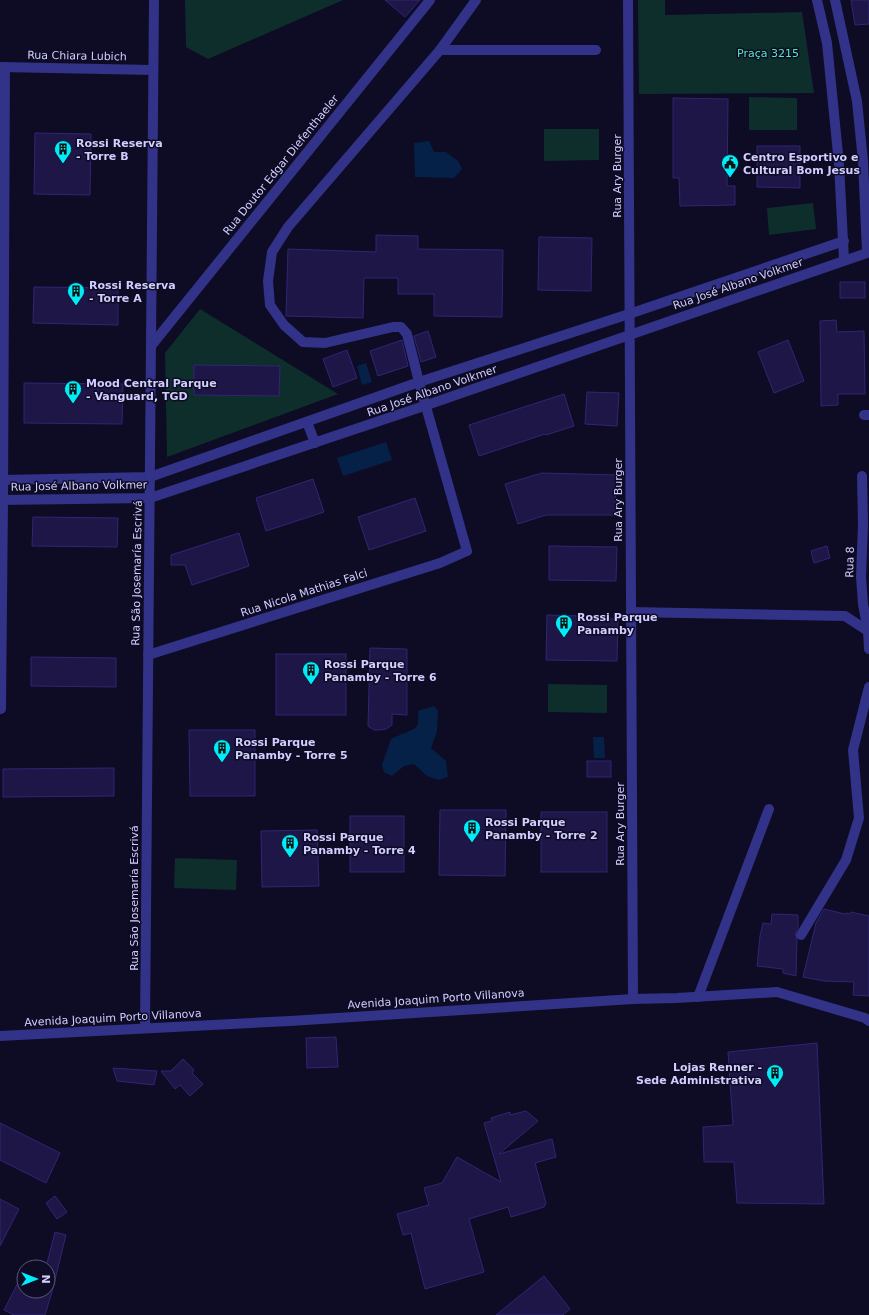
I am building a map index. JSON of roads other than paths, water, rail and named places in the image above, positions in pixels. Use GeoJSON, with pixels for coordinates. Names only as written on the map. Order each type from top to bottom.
{"type":"FeatureCollection","features":[{"type":"Feature","properties":{"kind":"street","name":"Rua São Josemaría Escrivá"},"geometry":{"type":"LineString","coordinates":[[145,1027],[154,0]]}},
{"type":"Feature","properties":{"kind":"street","name":"Rua Doutor Edgar Diefenthaeler"},"geometry":{"type":"LineString","coordinates":[[151,346],[430,0]]}},
{"type":"Feature","properties":{"kind":"street"},"geometry":{"type":"LineString","coordinates":[[427,405],[419,382],[407,334],[401,327],[393,327],[325,343],[303,342],[284,325],[270,304],[268,281],[272,252],[288,227],[440,50],[476,0]]}},
{"type":"Feature","properties":{"kind":"street","name":"Rua Ary Burger"},"geometry":{"type":"LineString","coordinates":[[628,0],[633,999]]}},
{"type":"Feature","properties":{"kind":"street"},"geometry":{"type":"LineString","coordinates":[[817,0],[827,43],[839,164],[844,260]]}},
{"type":"Feature","properties":{"kind":"street"},"geometry":{"type":"LineString","coordinates":[[835,0],[856,101],[863,162],[868,252]]}},
{"type":"Feature","properties":{"kind":"street"},"geometry":{"type":"LineString","coordinates":[[440,50],[596,50]]}},
{"type":"Feature","properties":{"kind":"street","name":"Rua Chiara Lubich"},"geometry":{"type":"LineString","coordinates":[[2,67],[153,70]]}},
{"type":"Feature","properties":{"kind":"street"},"geometry":{"type":"LineString","coordinates":[[1,709],[2,67]]}},
{"type":"Feature","properties":{"kind":"street","name":"Rua José Albano Volkmer"},"geometry":{"type":"LineString","coordinates":[[2,480],[150,477],[419,382],[629,314],[844,241]]}},
{"type":"Feature","properties":{"kind":"street","name":"Rua José Albano Volkmer"},"geometry":{"type":"LineString","coordinates":[[2,500],[150,498],[427,405],[868,252]]}},
{"type":"Feature","properties":{"kind":"street","name":"Rua Nicola Mathias Falci"},"geometry":{"type":"LineString","coordinates":[[148,655],[440,562],[467,551],[427,405]]}},
{"type":"Feature","properties":{"kind":"street"},"geometry":{"type":"LineString","coordinates":[[307,422],[315,443]]}},
{"type":"Feature","properties":{"kind":"street","name":"Rua 8"},"geometry":{"type":"LineString","coordinates":[[862,476],[863,524],[861,577],[869,649]]}},
{"type":"Feature","properties":{"kind":"street"},"geometry":{"type":"LineString","coordinates":[[631,612],[845,616],[868,630]]}},
{"type":"Feature","properties":{"kind":"street"},"geometry":{"type":"LineString","coordinates":[[801,935],[846,860],[859,818],[853,750],[869,687]]}},
{"type":"Feature","properties":{"kind":"street"},"geometry":{"type":"LineString","coordinates":[[698,997],[769,809]]}},
{"type":"Feature","properties":{"kind":"street","name":"Avenida Joaquim Porto Villanova"},"geometry":{"type":"LineString","coordinates":[[0,1036],[777,992],[865,1018],[869,1021]]}},
{"type":"Feature","properties":{"kind":"water"},"geometry":{"type":"Polygon","coordinates":[[[429,141],[434,152],[446,152],[458,161],[462,169],[454,178],[415,177],[414,143],[429,141]]]}},
{"type":"Feature","properties":{"kind":"water"},"geometry":{"type":"Polygon","coordinates":[[[366,363],[372,382],[362,385],[357,366],[366,363]]]}},
{"type":"Feature","properties":{"kind":"water"},"geometry":{"type":"Polygon","coordinates":[[[386,442],[392,460],[343,476],[337,458],[386,442]]]}},
{"type":"Feature","properties":{"kind":"water"},"geometry":{"type":"Polygon","coordinates":[[[434,706],[438,711],[437,731],[431,748],[446,761],[448,777],[439,780],[427,776],[414,764],[404,766],[392,776],[384,772],[382,765],[391,739],[416,728],[418,723],[418,711],[434,706]]]}},
{"type":"Feature","properties":{"kind":"water"},"geometry":{"type":"Polygon","coordinates":[[[593,737],[604,737],[605,758],[594,758],[593,737]]]}},
{"type":"Feature","properties":{"kind":"place","name":"Rossi Reserva - Torre B"},"geometry":{"type":"Point","coordinates":[63,164]}},
{"type":"Feature","properties":{"kind":"place","name":"Centro Esportivo e Cultural Bom Jesus"},"geometry":{"type":"Point","coordinates":[730,178]}},
{"type":"Feature","properties":{"kind":"place","name":"Rossi Reserva - Torre A"},"geometry":{"type":"Point","coordinates":[76,306]}},
{"type":"Feature","properties":{"kind":"place","name":"Mood Central Parque - Vanguard, TGD"},"geometry":{"type":"Point","coordinates":[73,404]}},
{"type":"Feature","properties":{"kind":"place","name":"Rossi Parque Panamby"},"geometry":{"type":"Point","coordinates":[564,638]}},
{"type":"Feature","properties":{"kind":"place","name":"Rossi Parque Panamby - Torre 6"},"geometry":{"type":"Point","coordinates":[311,685]}},
{"type":"Feature","properties":{"kind":"place","name":"Rossi Parque Panamby - Torre 5"},"geometry":{"type":"Point","coordinates":[222,763]}},
{"type":"Feature","properties":{"kind":"place","name":"Rossi Parque Panamby - Torre 2"},"geometry":{"type":"Point","coordinates":[472,843]}},
{"type":"Feature","properties":{"kind":"place","name":"Rossi Parque Panamby - Torre 4"},"geometry":{"type":"Point","coordinates":[290,858]}},
{"type":"Feature","properties":{"kind":"place","name":"Lojas Renner - Sede Administrativa"},"geometry":{"type":"Point","coordinates":[775,1088]}},
{"type":"Feature","properties":{"kind":"park label","name":"Praça 3215"},"geometry":{"type":"Point","coordinates":[768,53]}}]}
